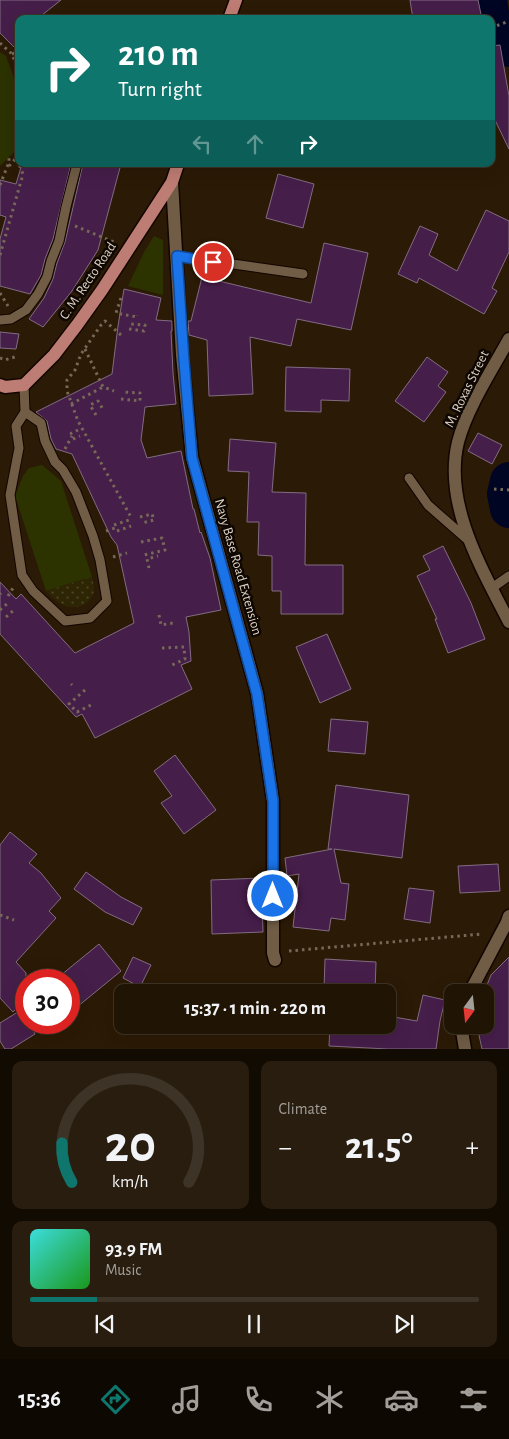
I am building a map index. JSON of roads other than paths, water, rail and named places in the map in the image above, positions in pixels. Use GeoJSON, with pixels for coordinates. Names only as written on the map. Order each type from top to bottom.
{"type":"FeatureCollection","features":[{"type":"Feature","properties":{"kind":"main road"},"geometry":{"type":"LineString","coordinates":[[231,15],[236,0]]}},
{"type":"Feature","properties":{"kind":"main road","name":"C. M. Recto Road"},"geometry":{"type":"LineString","coordinates":[[24,386],[54,355],[102,290],[172,182],[177,167]]}},
{"type":"Feature","properties":{"kind":"main road"},"geometry":{"type":"LineString","coordinates":[[0,385],[5,387],[24,386]]}},
{"type":"Feature","properties":{"kind":"street","name":"Navy Base Road Extension"},"geometry":{"type":"LineString","coordinates":[[172,182],[182,355],[192,458],[257,694],[273,801],[274,956]]}},
{"type":"Feature","properties":{"kind":"street","name":"M. Roxas Street"},"geometry":{"type":"LineString","coordinates":[[509,339],[481,388],[458,441],[454,468],[456,491],[470,542],[509,622]]}},
{"type":"Feature","properties":{"kind":"street"},"geometry":{"type":"LineString","coordinates":[[474,984],[509,916]]}},
{"type":"Feature","properties":{"kind":"street"},"geometry":{"type":"LineString","coordinates":[[462,1034],[465,1049]]}},
{"type":"Feature","properties":{"kind":"lane"},"geometry":{"type":"LineString","coordinates":[[0,320],[10,319],[26,310],[38,294],[47,277],[59,241],[76,167]]}},
{"type":"Feature","properties":{"kind":"lane"},"geometry":{"type":"LineString","coordinates":[[177,256],[302,274]]}},
{"type":"Feature","properties":{"kind":"lane"},"geometry":{"type":"LineString","coordinates":[[24,386],[24,412],[16,426],[19,448],[10,495],[22,575],[33,591],[65,621],[90,618],[107,601],[97,549],[76,492],[63,470],[55,462],[45,441],[40,423],[24,412]]}},
{"type":"Feature","properties":{"kind":"lane"},"geometry":{"type":"LineString","coordinates":[[409,478],[428,505],[470,542]]}},
{"type":"Feature","properties":{"kind":"lane"},"geometry":{"type":"LineString","coordinates":[[492,588],[509,576]]}},
{"type":"Feature","properties":{"kind":"waterway"},"geometry":{"type":"LineString","coordinates":[[488,0],[490,15]]}},
{"type":"Feature","properties":{"kind":"waterway"},"geometry":{"type":"LineString","coordinates":[[495,30],[509,48]]}},
{"type":"Feature","properties":{"kind":"waterway"},"geometry":{"type":"LineString","coordinates":[[509,481],[506,494],[509,509]]}}]}
